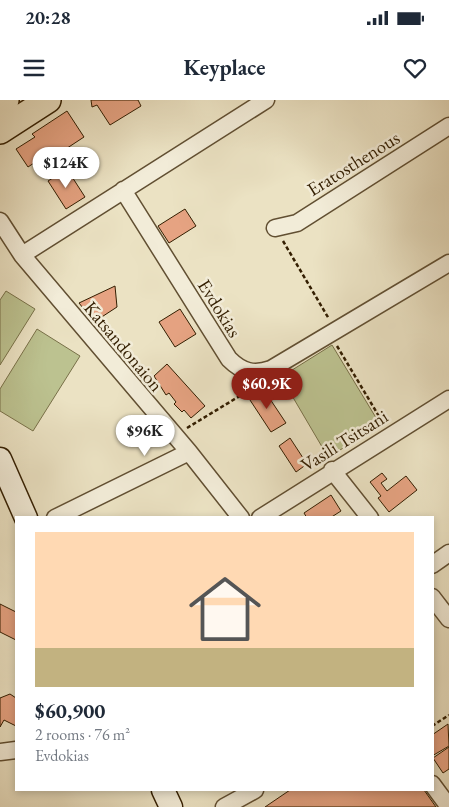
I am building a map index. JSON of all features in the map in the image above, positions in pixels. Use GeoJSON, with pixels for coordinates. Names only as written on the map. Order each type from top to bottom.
{"type":"FeatureCollection","features":[{"type":"Feature","properties":{"kind":"main road"},"geometry":{"type":"LineString","coordinates":[[0,104],[6,100]]}},
{"type":"Feature","properties":{"kind":"main road"},"geometry":{"type":"LineString","coordinates":[[0,131],[48,100]]}},
{"type":"Feature","properties":{"kind":"main road"},"geometry":{"type":"LineString","coordinates":[[0,459],[25,516]]}},
{"type":"Feature","properties":{"kind":"main road"},"geometry":{"type":"LineString","coordinates":[[163,791],[171,807]]}},
{"type":"Feature","properties":{"kind":"street"},"geometry":{"type":"LineString","coordinates":[[22,255],[266,100]]}},
{"type":"Feature","properties":{"kind":"street","name":"Eratosthenous"},"geometry":{"type":"LineString","coordinates":[[275,228],[297,223],[449,126]]}},
{"type":"Feature","properties":{"kind":"street","name":"Evdokias"},"geometry":{"type":"LineString","coordinates":[[122,190],[229,359],[238,367],[248,372]]}},
{"type":"Feature","properties":{"kind":"street","name":"Katsandonaion"},"geometry":{"type":"LineString","coordinates":[[0,221],[22,255],[189,452],[239,516]]}},
{"type":"Feature","properties":{"kind":"street"},"geometry":{"type":"LineString","coordinates":[[248,372],[259,373],[271,369],[449,263]]}},
{"type":"Feature","properties":{"kind":"street","name":"Vasili Tsitsani"},"geometry":{"type":"LineString","coordinates":[[263,516],[332,470],[449,399]]}},
{"type":"Feature","properties":{"kind":"street"},"geometry":{"type":"LineString","coordinates":[[60,516],[189,452]]}},
{"type":"Feature","properties":{"kind":"street"},"geometry":{"type":"LineString","coordinates":[[332,470],[368,516]]}},
{"type":"Feature","properties":{"kind":"street"},"geometry":{"type":"LineString","coordinates":[[434,563],[449,552]]}},
{"type":"Feature","properties":{"kind":"street"},"geometry":{"type":"LineString","coordinates":[[434,600],[449,619]]}},
{"type":"Feature","properties":{"kind":"street"},"geometry":{"type":"LineString","coordinates":[[0,752],[15,750]]}},
{"type":"Feature","properties":{"kind":"street"},"geometry":{"type":"LineString","coordinates":[[434,787],[449,807]]}},
{"type":"Feature","properties":{"kind":"street"},"geometry":{"type":"LineString","coordinates":[[224,807],[253,791]]}},
{"type":"Feature","properties":{"kind":"path"},"geometry":{"type":"LineString","coordinates":[[275,228],[390,434]]}},
{"type":"Feature","properties":{"kind":"path"},"geometry":{"type":"LineString","coordinates":[[174,436],[243,394],[248,372]]}},
{"type":"Feature","properties":{"kind":"path"},"geometry":{"type":"LineString","coordinates":[[434,725],[449,715]]}},
{"type":"Feature","properties":{"kind":"green space"},"geometry":{"type":"Polygon","coordinates":[[[6,291],[35,309],[0,365],[0,300],[6,291]]]}},
{"type":"Feature","properties":{"kind":"green space"},"geometry":{"type":"Polygon","coordinates":[[[37,329],[80,356],[33,431],[0,411],[0,389],[37,329]]]}},
{"type":"Feature","properties":{"kind":"green space"},"geometry":{"type":"Polygon","coordinates":[[[332,345],[381,426],[328,457],[281,377],[332,345]]]}},
{"type":"Feature","properties":{"kind":"building"},"geometry":{"type":"Polygon","coordinates":[[[91,100],[138,100],[141,106],[110,125],[97,105],[92,107],[91,100]]]}},
{"type":"Feature","properties":{"kind":"building"},"geometry":{"type":"Polygon","coordinates":[[[67,111],[84,137],[49,160],[46,155],[28,167],[16,149],[35,137],[32,134],[67,111]]]}},
{"type":"Feature","properties":{"kind":"building"},"geometry":{"type":"Polygon","coordinates":[[[67,169],[85,197],[66,209],[48,181],[67,169]]]}},
{"type":"Feature","properties":{"kind":"building"},"geometry":{"type":"Polygon","coordinates":[[[185,209],[196,226],[169,243],[158,226],[185,209]]]}},
{"type":"Feature","properties":{"kind":"building"},"geometry":{"type":"Polygon","coordinates":[[[115,286],[117,307],[94,322],[79,303],[115,286]]]}},
{"type":"Feature","properties":{"kind":"building"},"geometry":{"type":"Polygon","coordinates":[[[180,309],[196,334],[175,347],[159,322],[180,309]]]}},
{"type":"Feature","properties":{"kind":"building"},"geometry":{"type":"Polygon","coordinates":[[[167,364],[205,406],[191,418],[184,410],[182,412],[174,404],[176,402],[169,393],[166,395],[154,376],[167,364]]]}},
{"type":"Feature","properties":{"kind":"building"},"geometry":{"type":"Polygon","coordinates":[[[262,387],[286,423],[271,432],[248,397],[262,387]]]}},
{"type":"Feature","properties":{"kind":"building"},"geometry":{"type":"Polygon","coordinates":[[[290,438],[307,464],[296,472],[279,446],[290,438]]]}},
{"type":"Feature","properties":{"kind":"building"},"geometry":{"type":"Polygon","coordinates":[[[382,473],[387,479],[381,483],[387,491],[406,476],[417,490],[389,512],[378,498],[381,496],[370,482],[382,473]]]}},
{"type":"Feature","properties":{"kind":"building"},"geometry":{"type":"Polygon","coordinates":[[[331,495],[341,511],[333,516],[306,516],[304,513],[331,495]]]}},
{"type":"Feature","properties":{"kind":"building"},"geometry":{"type":"Polygon","coordinates":[[[0,604],[15,612],[15,640],[0,632],[0,604]]]}},
{"type":"Feature","properties":{"kind":"building"},"geometry":{"type":"Polygon","coordinates":[[[10,694],[15,697],[15,726],[4,720],[0,727],[0,698],[10,694]]]}},
{"type":"Feature","properties":{"kind":"building"},"geometry":{"type":"Polygon","coordinates":[[[448,724],[449,746],[434,755],[434,734],[448,724]]]}},
{"type":"Feature","properties":{"kind":"building"},"geometry":{"type":"Polygon","coordinates":[[[449,747],[449,769],[443,773],[434,757],[449,747]]]}},
{"type":"Feature","properties":{"kind":"building"},"geometry":{"type":"Polygon","coordinates":[[[289,791],[425,791],[436,807],[265,807],[289,791]]]}}]}
